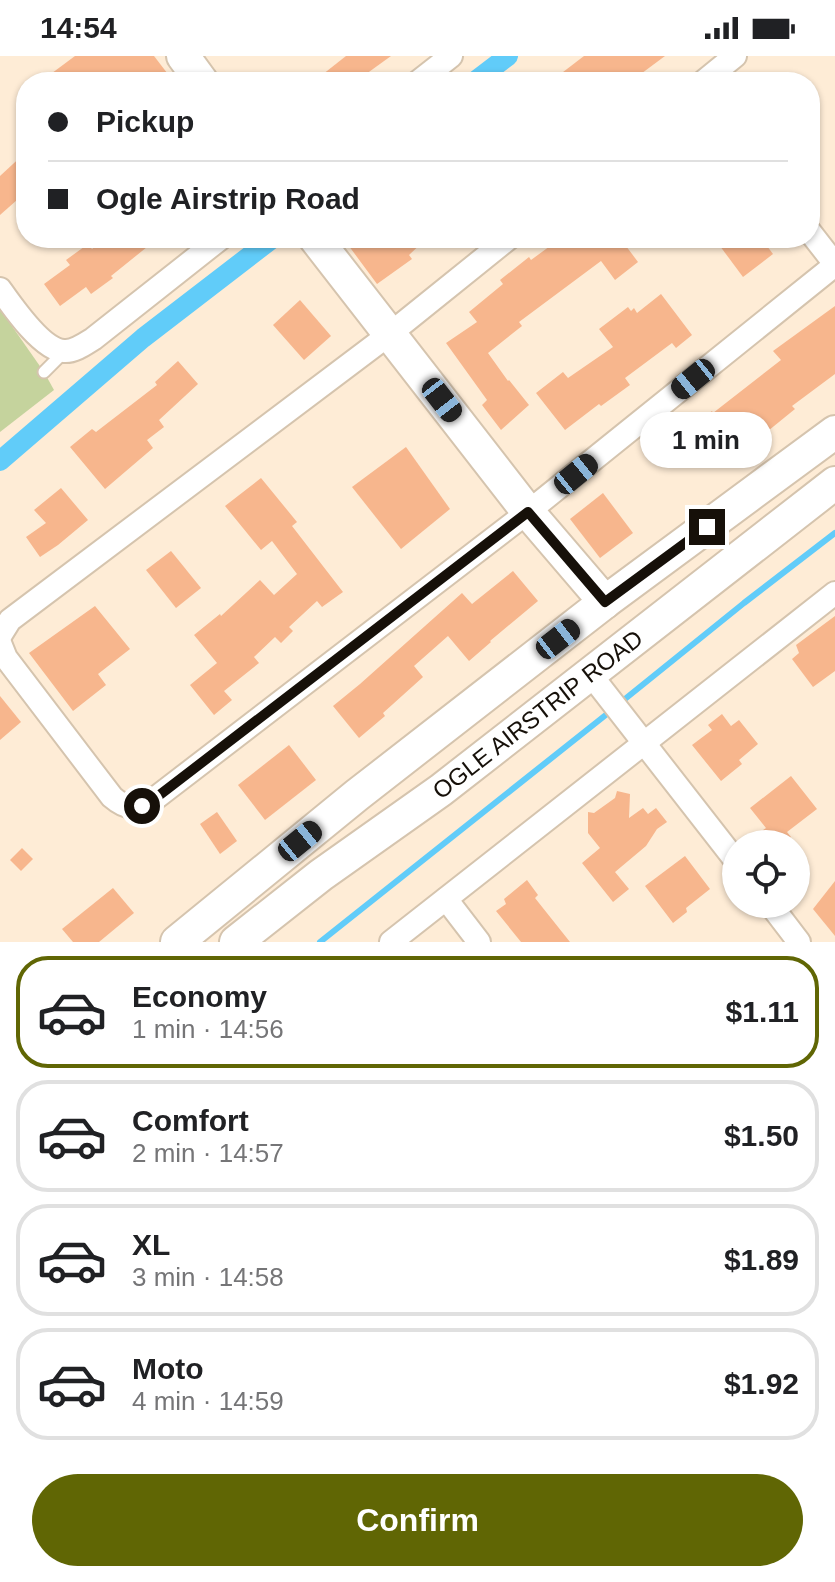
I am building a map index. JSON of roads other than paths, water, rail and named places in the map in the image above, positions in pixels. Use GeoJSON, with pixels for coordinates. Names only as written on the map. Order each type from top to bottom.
{"type":"FeatureCollection","features":[{"type":"Feature","properties":{"kind":"street"},"geometry":{"type":"LineString","coordinates":[[431,72],[451,56]]}},
{"type":"Feature","properties":{"kind":"street"},"geometry":{"type":"LineString","coordinates":[[715,72],[735,56]]}},
{"type":"Feature","properties":{"kind":"street"},"geometry":{"type":"LineString","coordinates":[[0,643],[6,658],[112,797],[131,809],[153,800],[528,512],[835,265],[820,245]]}},
{"type":"Feature","properties":{"kind":"street"},"geometry":{"type":"LineString","coordinates":[[0,289],[25,323],[51,346],[64,352],[93,339],[208,248]]}},
{"type":"Feature","properties":{"kind":"street"},"geometry":{"type":"LineString","coordinates":[[323,248],[528,512],[605,602]]}},
{"type":"Feature","properties":{"kind":"street"},"geometry":{"type":"LineString","coordinates":[[0,636],[10,620],[391,333],[497,248]]}},
{"type":"Feature","properties":{"kind":"street","name":"OGLE AIRSTRIP ROAD"},"geometry":{"type":"LineString","coordinates":[[177,942],[357,795],[605,602],[835,432]]}},
{"type":"Feature","properties":{"kind":"street","name":"OGLE AIRSTRIP ROAD"},"geometry":{"type":"LineString","coordinates":[[236,942],[321,875],[596,678],[835,483]]}},
{"type":"Feature","properties":{"kind":"street"},"geometry":{"type":"LineString","coordinates":[[391,942],[835,593]]}},
{"type":"Feature","properties":{"kind":"street"},"geometry":{"type":"LineString","coordinates":[[596,678],[722,843]]}},
{"type":"Feature","properties":{"kind":"street"},"geometry":{"type":"LineString","coordinates":[[446,899],[479,942]]}},
{"type":"Feature","properties":{"kind":"street"},"geometry":{"type":"LineString","coordinates":[[781,918],[799,942]]}},
{"type":"Feature","properties":{"kind":"lane"},"geometry":{"type":"LineString","coordinates":[[44,372],[64,352]]}},
{"type":"Feature","properties":{"kind":"waterway"},"geometry":{"type":"LineString","coordinates":[[487,72],[508,56]]}},
{"type":"Feature","properties":{"kind":"waterway"},"geometry":{"type":"LineString","coordinates":[[0,461],[143,338],[260,248]]}},
{"type":"Feature","properties":{"kind":"waterway"},"geometry":{"type":"LineString","coordinates":[[620,703],[835,533]]}},
{"type":"Feature","properties":{"kind":"waterway"},"geometry":{"type":"LineString","coordinates":[[320,942],[612,710]]}}]}
